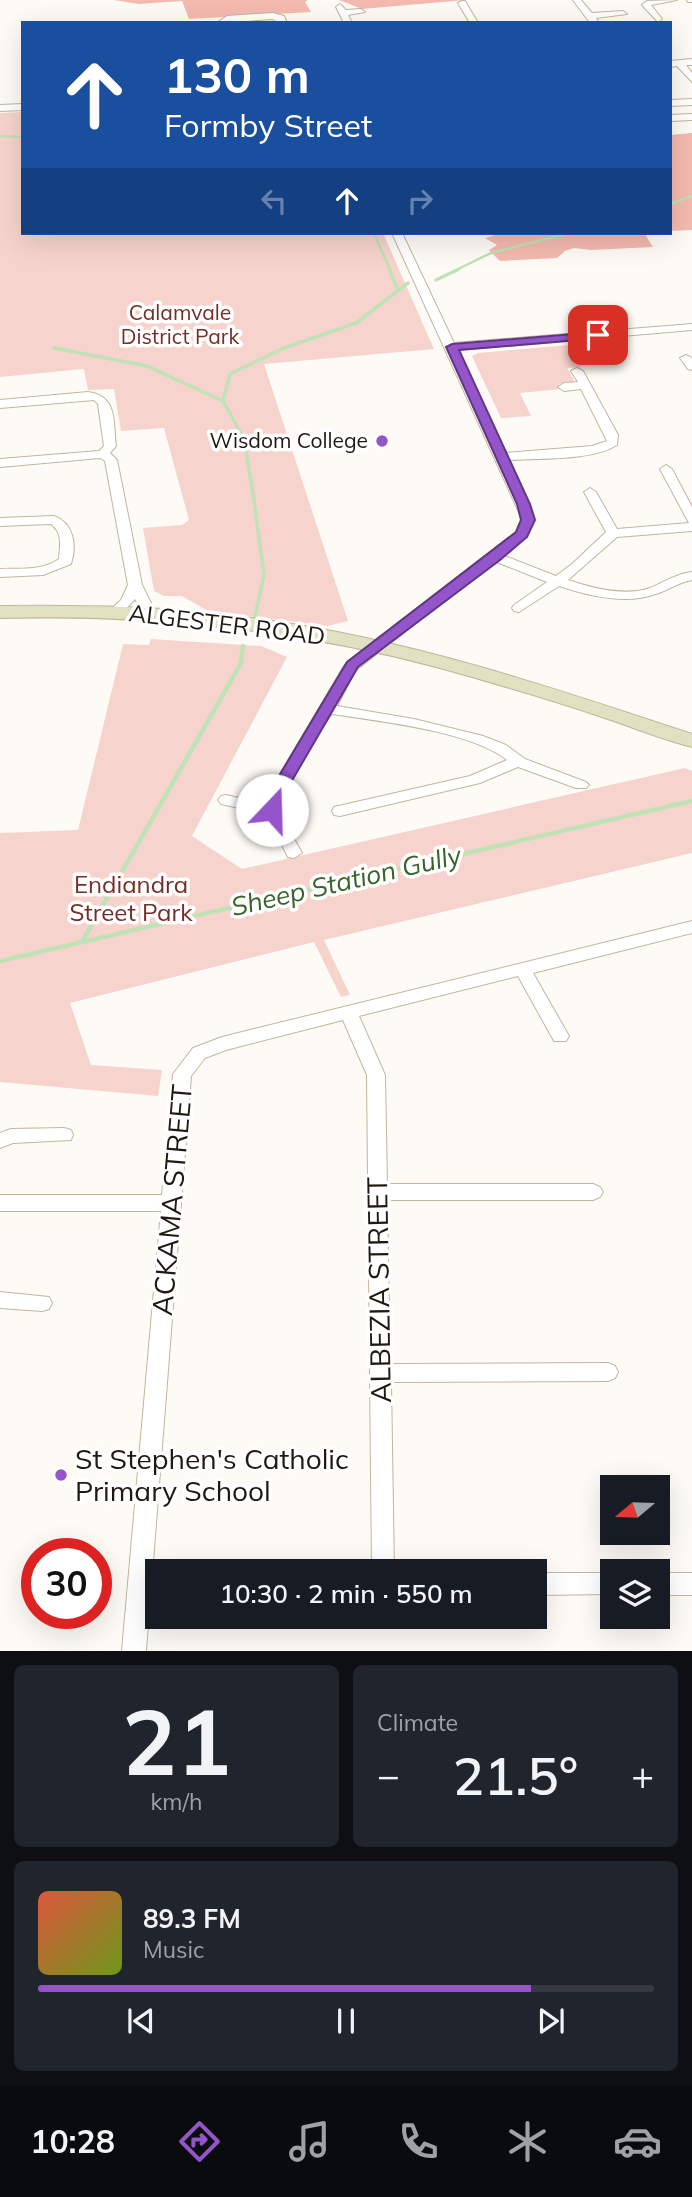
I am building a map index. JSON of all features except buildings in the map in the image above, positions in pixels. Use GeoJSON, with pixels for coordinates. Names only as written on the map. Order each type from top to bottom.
{"type":"FeatureCollection","features":[{"type":"Feature","properties":{"kind":"main road","name":"ALGESTER ROAD"},"geometry":{"type":"LineString","coordinates":[[0,612],[115,612],[295,630],[692,753]]}},
{"type":"Feature","properties":{"kind":"main road","name":"ALGESTER ROAD"},"geometry":{"type":"LineString","coordinates":[[0,625],[142,626],[368,652],[499,680],[692,741]]}},
{"type":"Feature","properties":{"kind":"street"},"geometry":{"type":"LineString","coordinates":[[578,0],[592,19],[622,14]]}},
{"type":"Feature","properties":{"kind":"street"},"geometry":{"type":"LineString","coordinates":[[657,19],[647,3],[673,0]]}},
{"type":"Feature","properties":{"kind":"street"},"geometry":{"type":"LineString","coordinates":[[461,3],[473,21]]}},
{"type":"Feature","properties":{"kind":"street"},"geometry":{"type":"LineString","coordinates":[[347,21],[342,10],[361,12]]}},
{"type":"Feature","properties":{"kind":"street"},"geometry":{"type":"LineString","coordinates":[[224,21],[273,16],[282,21]]}},
{"type":"Feature","properties":{"kind":"street"},"geometry":{"type":"LineString","coordinates":[[674,63],[692,62]]}},
{"type":"Feature","properties":{"kind":"street"},"geometry":{"type":"LineString","coordinates":[[674,63],[692,79]]}},
{"type":"Feature","properties":{"kind":"street"},"geometry":{"type":"LineString","coordinates":[[672,103],[692,102]]}},
{"type":"Feature","properties":{"kind":"street"},"geometry":{"type":"LineString","coordinates":[[0,108],[21,107]]}},
{"type":"Feature","properties":{"kind":"street"},"geometry":{"type":"LineString","coordinates":[[672,118],[692,117]]}},
{"type":"Feature","properties":{"kind":"street"},"geometry":{"type":"LineString","coordinates":[[294,853],[272,810],[275,796],[349,669],[495,557],[522,534],[528,520],[452,347],[398,235]]}},
{"type":"Feature","properties":{"kind":"street"},"geometry":{"type":"LineString","coordinates":[[452,347],[692,327]]}},
{"type":"Feature","properties":{"kind":"street"},"geometry":{"type":"LineString","coordinates":[[502,457],[592,450],[613,442],[612,435],[577,371]]}},
{"type":"Feature","properties":{"kind":"street"},"geometry":{"type":"LineString","coordinates":[[564,387],[584,385]]}},
{"type":"Feature","properties":{"kind":"street"},"geometry":{"type":"LineString","coordinates":[[0,404],[97,397],[104,403],[110,446],[103,454]]}},
{"type":"Feature","properties":{"kind":"street"},"geometry":{"type":"LineString","coordinates":[[0,463],[103,454],[111,460],[135,585],[150,615]]}},
{"type":"Feature","properties":{"kind":"street"},"geometry":{"type":"LineString","coordinates":[[666,470],[692,520]]}},
{"type":"Feature","properties":{"kind":"street"},"geometry":{"type":"LineString","coordinates":[[590,492],[613,533]]}},
{"type":"Feature","properties":{"kind":"street"},"geometry":{"type":"LineString","coordinates":[[0,522],[54,520],[65,529],[67,537],[66,561],[61,565],[38,571],[0,573]]}},
{"type":"Feature","properties":{"kind":"street"},"geometry":{"type":"LineString","coordinates":[[519,608],[577,567],[613,533],[692,527]]}},
{"type":"Feature","properties":{"kind":"street"},"geometry":{"type":"LineString","coordinates":[[495,557],[558,580],[610,594],[646,593],[681,577],[692,576]]}},
{"type":"Feature","properties":{"kind":"street"},"geometry":{"type":"LineString","coordinates":[[115,612],[127,602],[135,585]]}},
{"type":"Feature","properties":{"kind":"street"},"geometry":{"type":"LineString","coordinates":[[328,709],[428,725],[467,736],[502,748],[517,761],[554,771],[581,785]]}},
{"type":"Feature","properties":{"kind":"street"},"geometry":{"type":"LineString","coordinates":[[340,811],[475,780],[517,761]]}},
{"type":"Feature","properties":{"kind":"street"},"geometry":{"type":"LineString","coordinates":[[226,800],[272,810]]}},
{"type":"Feature","properties":{"kind":"street","name":"ACKAMA STREET"},"geometry":{"type":"LineString","coordinates":[[150,1559],[170,1203],[182,1074],[199,1053],[222,1044],[692,927]]}},
{"type":"Feature","properties":{"kind":"street"},"geometry":{"type":"LineString","coordinates":[[523,970],[560,1036]]}},
{"type":"Feature","properties":{"kind":"street","name":"ALBEZIA STREET"},"geometry":{"type":"LineString","coordinates":[[349,1014],[376,1075],[383,1559]]}},
{"type":"Feature","properties":{"kind":"street"},"geometry":{"type":"LineString","coordinates":[[0,1141],[11,1136],[64,1135]]}},
{"type":"Feature","properties":{"kind":"street"},"geometry":{"type":"LineString","coordinates":[[377,1192],[593,1192]]}},
{"type":"Feature","properties":{"kind":"street"},"geometry":{"type":"LineString","coordinates":[[0,1203],[170,1203]]}},
{"type":"Feature","properties":{"kind":"street"},"geometry":{"type":"LineString","coordinates":[[0,1300],[42,1303]]}},
{"type":"Feature","properties":{"kind":"street"},"geometry":{"type":"LineString","coordinates":[[381,1373],[608,1372]]}},
{"type":"Feature","properties":{"kind":"street"},"geometry":{"type":"LineString","coordinates":[[547,1584],[600,1584]]}},
{"type":"Feature","properties":{"kind":"street"},"geometry":{"type":"LineString","coordinates":[[670,1584],[692,1584]]}},
{"type":"Feature","properties":{"kind":"street","name":"ACKAMA STREET"},"geometry":{"type":"LineString","coordinates":[[134,1651],[145,1602]]}},
{"type":"Feature","properties":{"kind":"green space","name":"Calamvale District Park"},"geometry":{"type":"Polygon","coordinates":[[[21,112],[21,235],[384,235],[434,349],[264,364],[348,621],[327,626],[208,611],[182,596],[164,596],[154,591],[143,528],[182,525],[189,520],[164,428],[121,431],[114,389],[88,390],[84,369],[0,377],[0,113],[21,112]]]}},
{"type":"Feature","properties":{"kind":"green space"},"geometry":{"type":"Polygon","coordinates":[[[569,345],[581,367],[567,368],[575,382],[559,384],[561,389],[520,393],[531,416],[501,418],[472,356],[478,353],[569,345]]]}},
{"type":"Feature","properties":{"kind":"green space","name":"Endiandra Street Park"},"geometry":{"type":"Polygon","coordinates":[[[151,639],[261,646],[287,657],[192,836],[242,869],[685,768],[692,771],[692,853],[324,940],[350,995],[341,997],[314,942],[70,1003],[91,1065],[162,1070],[158,1096],[0,1082],[0,833],[78,830],[123,644],[149,645],[151,639]]]}},
{"type":"Feature","properties":{"kind":"shaded area"},"geometry":{"type":"Polygon","coordinates":[[[114,0],[308,0],[305,2],[311,12],[189,19],[182,1],[139,4],[114,0]]]}},
{"type":"Feature","properties":{"kind":"shaded area"},"geometry":{"type":"Polygon","coordinates":[[[339,0],[465,0],[362,9],[339,0]]]}},
{"type":"Feature","properties":{"kind":"shaded area"},"geometry":{"type":"Polygon","coordinates":[[[692,133],[692,230],[672,231],[672,135],[692,133]]]}},
{"type":"Feature","properties":{"kind":"shaded area"},"geometry":{"type":"Polygon","coordinates":[[[496,235],[646,235],[653,247],[591,250],[574,248],[557,258],[500,261],[489,250],[497,245],[485,238],[496,235]]]}},
{"type":"Feature","properties":{"kind":"waterway"},"geometry":{"type":"LineString","coordinates":[[0,136],[21,137]]}},
{"type":"Feature","properties":{"kind":"waterway"},"geometry":{"type":"LineString","coordinates":[[672,203],[692,196]]}},
{"type":"Feature","properties":{"kind":"waterway"},"geometry":{"type":"LineString","coordinates":[[375,235],[390,270]]}},
{"type":"Feature","properties":{"kind":"waterway"},"geometry":{"type":"LineString","coordinates":[[456,270],[491,253],[562,235]]}},
{"type":"Feature","properties":{"kind":"waterway"},"geometry":{"type":"LineString","coordinates":[[389,269],[398,290]]}},
{"type":"Feature","properties":{"kind":"waterway"},"geometry":{"type":"LineString","coordinates":[[436,280],[459,269]]}},
{"type":"Feature","properties":{"kind":"waterway"},"geometry":{"type":"LineString","coordinates":[[223,401],[230,374],[284,348],[356,323],[408,283]]}},
{"type":"Feature","properties":{"kind":"waterway"},"geometry":{"type":"LineString","coordinates":[[54,348],[147,366],[223,401]]}},
{"type":"Feature","properties":{"kind":"waterway"},"geometry":{"type":"LineString","coordinates":[[223,401],[244,439],[254,500],[264,575],[255,616]]}},
{"type":"Feature","properties":{"kind":"waterway"},"geometry":{"type":"LineString","coordinates":[[82,942],[241,663],[243,646]]}},
{"type":"Feature","properties":{"kind":"waterway","name":"Sheep Station Gully"},"geometry":{"type":"LineString","coordinates":[[0,961],[692,801]]}},
{"type":"Feature","properties":{"kind":"place","name":"Wisdom College"},"geometry":{"type":"Point","coordinates":[382,441]}},
{"type":"Feature","properties":{"kind":"place","name":"St Stephen's Catholic Primary School"},"geometry":{"type":"Point","coordinates":[61,1475]}},
{"type":"Feature","properties":{"kind":"route"},"geometry":{"type":"LineString","coordinates":[[272,810],[275,796],[352,665],[442,594],[495,557],[522,534],[528,520],[452,347],[598,335]]}}]}
